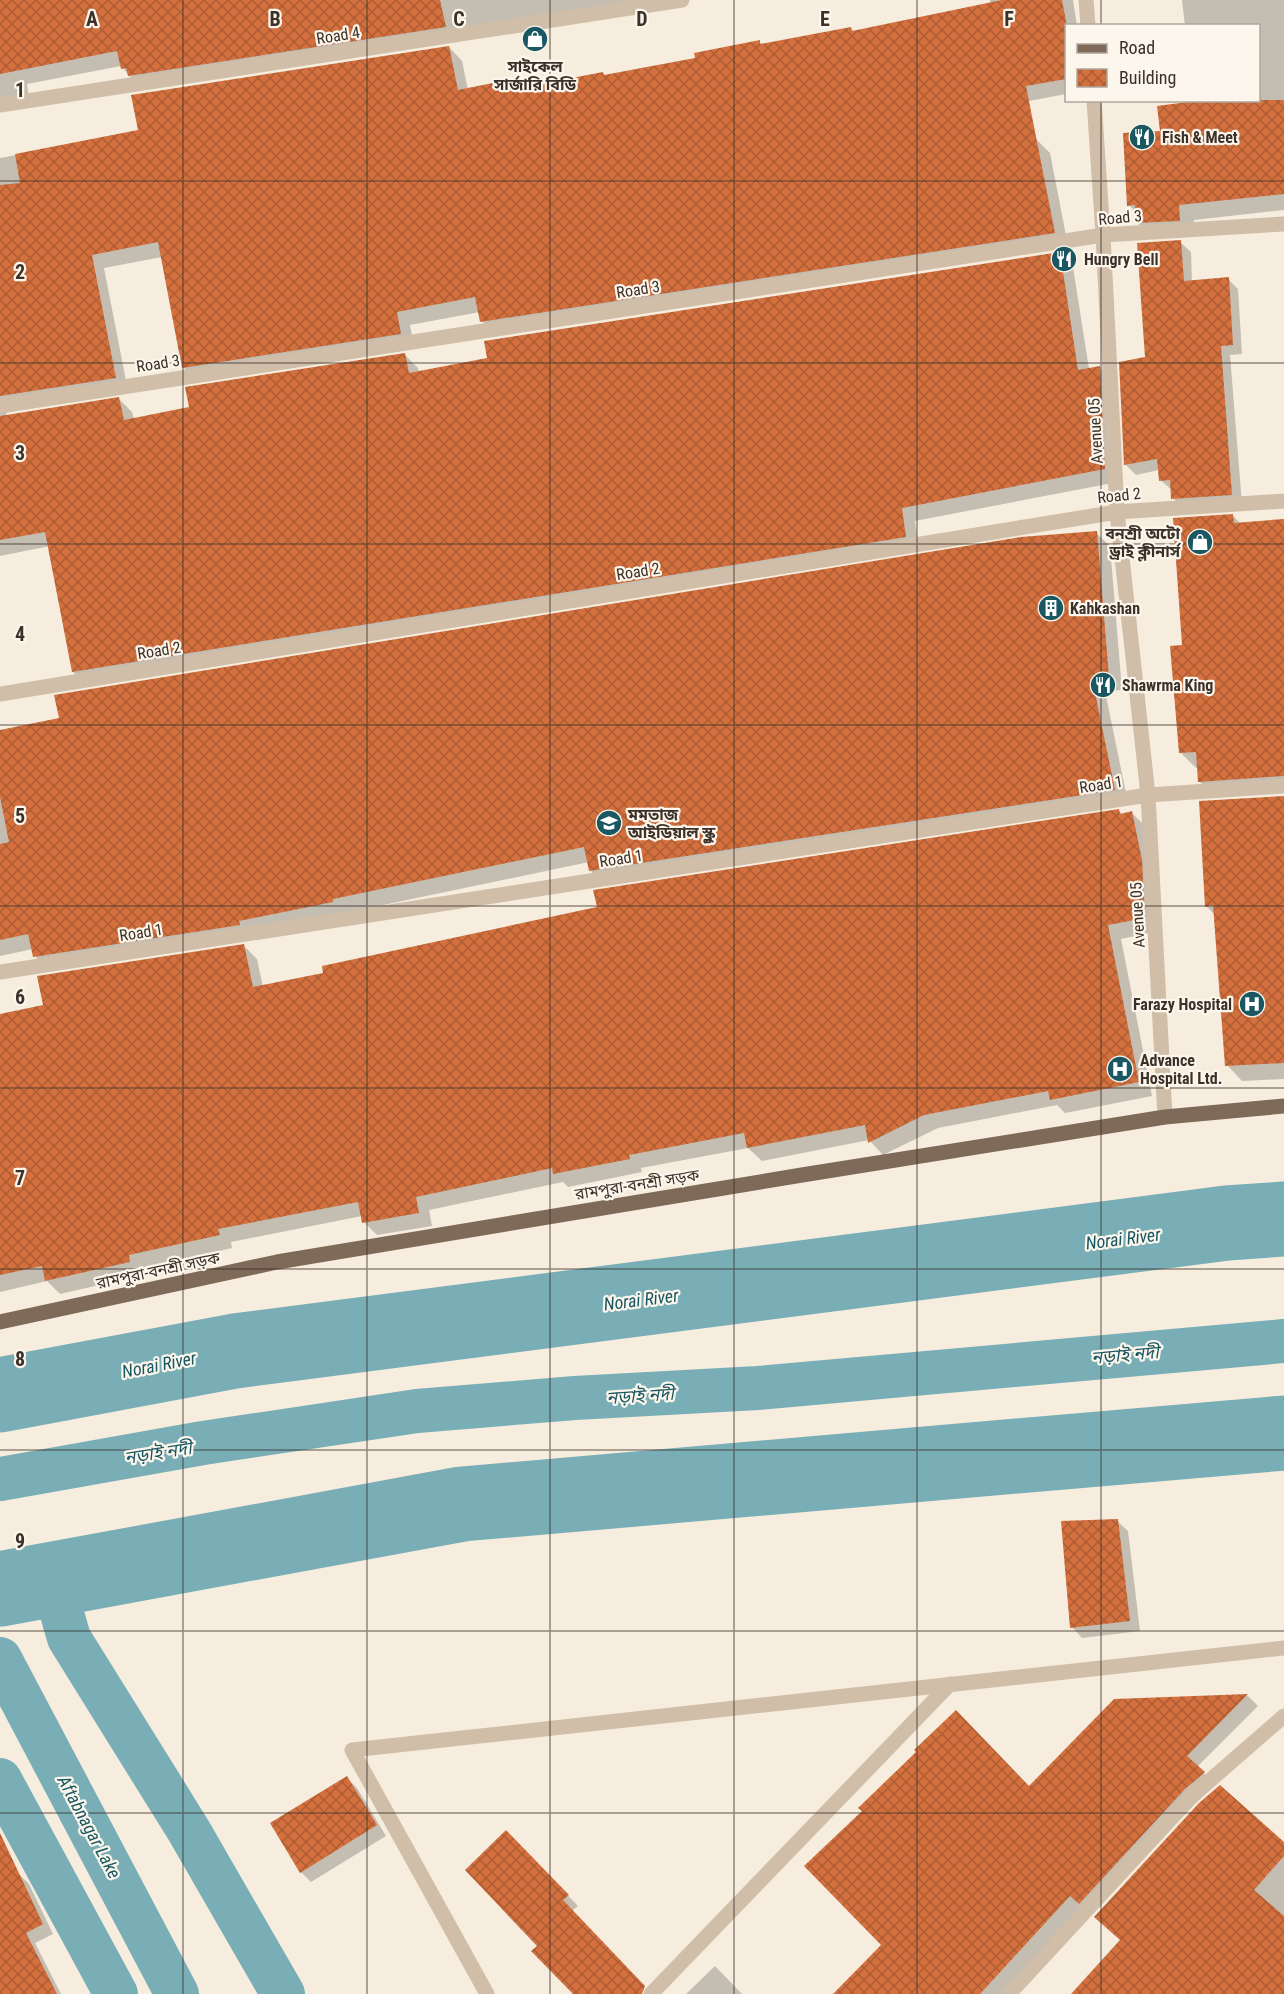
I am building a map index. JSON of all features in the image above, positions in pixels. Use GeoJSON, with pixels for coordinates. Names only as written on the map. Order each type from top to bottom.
{"type":"FeatureCollection","features":[{"type":"Feature","properties":{"kind":"main road","name":"রামপুরা-বনশ্রী সড়ক"},"geometry":{"type":"LineString","coordinates":[[0,1322],[277,1262],[1165,1117],[1284,1106]]}},
{"type":"Feature","properties":{"kind":"street","name":"Road 4"},"geometry":{"type":"LineString","coordinates":[[0,105],[682,0]]}},
{"type":"Feature","properties":{"kind":"street"},"geometry":{"type":"LineString","coordinates":[[1086,0],[1088,24]]}},
{"type":"Feature","properties":{"kind":"street","name":"Avenue 05"},"geometry":{"type":"LineString","coordinates":[[1094,102],[1117,512],[1148,795],[1165,1117]]}},
{"type":"Feature","properties":{"kind":"street","name":"Road 3"},"geometry":{"type":"LineString","coordinates":[[0,406],[1103,235],[1284,224]]}},
{"type":"Feature","properties":{"kind":"street","name":"Road 2"},"geometry":{"type":"LineString","coordinates":[[0,694],[1117,512],[1284,501]]}},
{"type":"Feature","properties":{"kind":"street","name":"Road 1"},"geometry":{"type":"LineString","coordinates":[[0,972],[1148,795],[1284,786]]}},
{"type":"Feature","properties":{"kind":"street"},"geometry":{"type":"LineString","coordinates":[[487,1994],[352,1750],[1284,1648]]}},
{"type":"Feature","properties":{"kind":"street"},"geometry":{"type":"LineString","coordinates":[[651,1994],[950,1684]]}},
{"type":"Feature","properties":{"kind":"street"},"geometry":{"type":"LineString","coordinates":[[1009,1994],[1191,1796],[1284,1716]]}},
{"type":"Feature","properties":{"kind":"building"},"geometry":{"type":"Polygon","coordinates":[[[0,0],[440,0],[446,27],[128,76],[126,68],[121,69],[117,51],[0,74],[0,0]]]}},
{"type":"Feature","properties":{"kind":"building"},"geometry":{"type":"Polygon","coordinates":[[[1002,0],[1062,0],[1066,21],[1065,79],[1026,86],[1055,233],[480,322],[475,297],[397,312],[401,334],[182,368],[158,242],[92,255],[116,378],[0,396],[0,185],[20,183],[15,154],[138,130],[131,95],[449,46],[458,90],[518,78],[520,88],[695,58],[694,53],[760,40],[760,44],[851,27],[852,31],[1002,0]]]}},
{"type":"Feature","properties":{"kind":"building"},"geometry":{"type":"Polygon","coordinates":[[[1284,100],[1284,194],[1179,205],[1180,221],[1136,223],[1135,205],[1127,206],[1123,133],[1160,131],[1157,106],[1188,102],[1284,100]]]}},
{"type":"Feature","properties":{"kind":"building"},"geometry":{"type":"Polygon","coordinates":[[[1181,240],[1184,281],[1229,277],[1233,345],[1221,346],[1232,495],[1171,499],[1170,480],[1159,481],[1157,459],[1124,465],[1119,362],[1145,357],[1137,243],[1181,240]]]}},
{"type":"Feature","properties":{"kind":"building"},"geometry":{"type":"Polygon","coordinates":[[[1060,252],[1078,370],[1100,366],[1105,469],[902,508],[906,537],[72,672],[45,532],[0,540],[0,416],[119,397],[124,420],[189,407],[185,387],[405,353],[409,373],[487,358],[484,341],[1060,252]]]}},
{"type":"Feature","properties":{"kind":"building"},"geometry":{"type":"Polygon","coordinates":[[[1233,514],[1234,523],[1284,519],[1284,776],[1198,782],[1196,752],[1179,753],[1170,646],[1182,645],[1173,518],[1233,514]]]}},
{"type":"Feature","properties":{"kind":"building"},"geometry":{"type":"Polygon","coordinates":[[[1097,531],[1109,677],[1092,678],[1115,790],[589,871],[584,847],[333,899],[333,902],[239,921],[240,925],[33,957],[28,934],[0,940],[0,844],[9,842],[0,797],[0,730],[59,718],[54,695],[1021,537],[1097,531]]]}},
{"type":"Feature","properties":{"kind":"building"},"geometry":{"type":"Polygon","coordinates":[[[1284,796],[1284,1063],[1225,1066],[1213,905],[1205,907],[1199,801],[1284,796]]]}},
{"type":"Feature","properties":{"kind":"building"},"geometry":{"type":"Polygon","coordinates":[[[1119,809],[1120,814],[1132,811],[1142,860],[1145,918],[1108,925],[1139,1082],[1050,1100],[1048,1091],[924,1115],[868,1143],[865,1125],[747,1148],[744,1133],[629,1155],[630,1159],[553,1174],[552,1168],[416,1197],[419,1213],[362,1223],[358,1202],[218,1229],[220,1235],[129,1255],[130,1262],[45,1281],[42,1266],[0,1275],[0,1014],[43,1005],[37,976],[244,944],[253,987],[323,973],[322,966],[597,907],[593,890],[1119,809]]]}},
{"type":"Feature","properties":{"kind":"building"},"geometry":{"type":"Polygon","coordinates":[[[1118,1519],[1130,1621],[1070,1628],[1061,1521],[1118,1519]]]}},
{"type":"Feature","properties":{"kind":"building"},"geometry":{"type":"Polygon","coordinates":[[[1248,1694],[1187,1756],[1205,1772],[1185,1789],[1079,1904],[1070,1896],[980,1994],[833,1994],[881,1945],[804,1866],[862,1811],[858,1808],[956,1710],[1029,1786],[1114,1699],[1248,1694]]]}},
{"type":"Feature","properties":{"kind":"building"},"geometry":{"type":"Polygon","coordinates":[[[347,1776],[377,1825],[300,1873],[270,1823],[347,1776]]]}},
{"type":"Feature","properties":{"kind":"building"},"geometry":{"type":"Polygon","coordinates":[[[1220,1785],[1284,1842],[1284,1856],[1254,1890],[1284,1916],[1284,1994],[1071,1994],[1120,1940],[1094,1917],[1199,1803],[1220,1785]]]}},
{"type":"Feature","properties":{"kind":"building"},"geometry":{"type":"Polygon","coordinates":[[[506,1830],[569,1895],[563,1900],[645,1986],[642,1994],[573,1994],[531,1951],[537,1946],[465,1870],[506,1830]]]}},
{"type":"Feature","properties":{"kind":"building"},"geometry":{"type":"Polygon","coordinates":[[[0,1833],[43,1924],[26,1933],[57,1994],[0,1994],[0,1833]]]}},
{"type":"Feature","properties":{"kind":"waterway","name":"Norai River"},"geometry":{"type":"LineString","coordinates":[[0,1395],[235,1351],[1227,1223],[1284,1219]]}},
{"type":"Feature","properties":{"kind":"waterway","name":"নড়াই নদী"},"geometry":{"type":"LineString","coordinates":[[0,1479],[203,1443],[417,1411],[575,1398],[758,1388],[1284,1341]]}},
{"type":"Feature","properties":{"kind":"waterway","name":"Norai River"},"geometry":{"type":"LineString","coordinates":[[0,1589],[462,1504],[1284,1433]]}},
{"type":"Feature","properties":{"kind":"waterway"},"geometry":{"type":"LineString","coordinates":[[0,1589],[52,1579],[69,1638],[189,1831],[283,1994]]}},
{"type":"Feature","properties":{"kind":"waterway","name":"Aftabnagar Lake"},"geometry":{"type":"LineString","coordinates":[[0,1659],[177,1994]]}},
{"type":"Feature","properties":{"kind":"waterway"},"geometry":{"type":"LineString","coordinates":[[0,1780],[116,1994]]}},
{"type":"Feature","properties":{"kind":"place","name":"সাইকেল সার্জারি বিডি"},"geometry":{"type":"Point","coordinates":[535,39]}},
{"type":"Feature","properties":{"kind":"place","name":"Fish & Meet"},"geometry":{"type":"Point","coordinates":[1142,137]}},
{"type":"Feature","properties":{"kind":"place","name":"Hungry Bell"},"geometry":{"type":"Point","coordinates":[1064,259]}},
{"type":"Feature","properties":{"kind":"place","name":"বনশ্রী অটো ড্রাই ক্লীনার্স"},"geometry":{"type":"Point","coordinates":[1200,542]}},
{"type":"Feature","properties":{"kind":"place","name":"Kahkashan"},"geometry":{"type":"Point","coordinates":[1051,608]}},
{"type":"Feature","properties":{"kind":"place","name":"Shawrma King"},"geometry":{"type":"Point","coordinates":[1103,685]}},
{"type":"Feature","properties":{"kind":"place","name":"মমতাজ আইডিয়াল স্কুল"},"geometry":{"type":"Point","coordinates":[609,823]}},
{"type":"Feature","properties":{"kind":"place","name":"Farazy Hospital"},"geometry":{"type":"Point","coordinates":[1252,1004]}},
{"type":"Feature","properties":{"kind":"place","name":"Advance Hospital Ltd."},"geometry":{"type":"Point","coordinates":[1120,1069]}}]}
